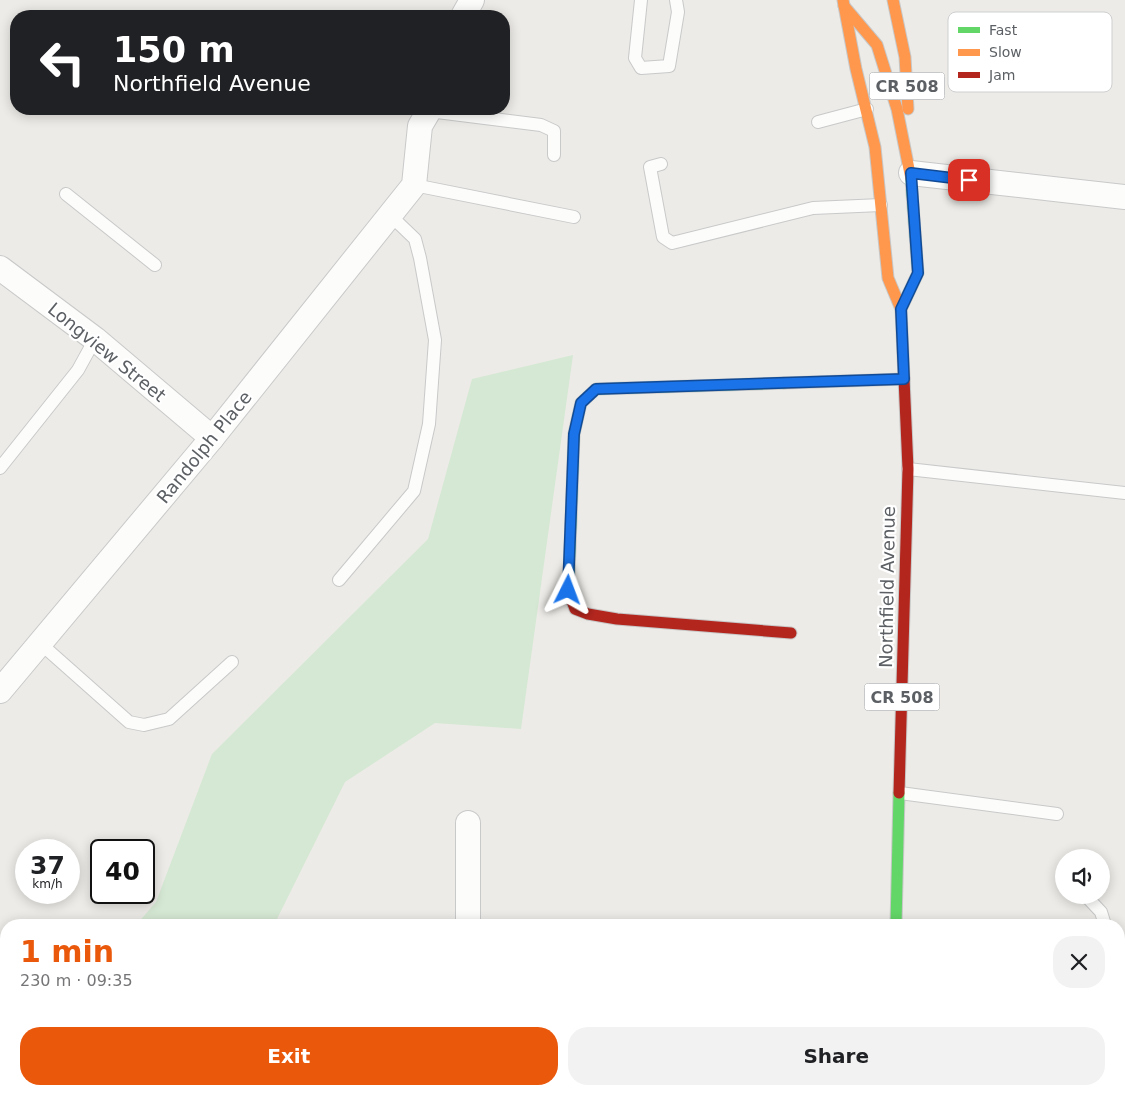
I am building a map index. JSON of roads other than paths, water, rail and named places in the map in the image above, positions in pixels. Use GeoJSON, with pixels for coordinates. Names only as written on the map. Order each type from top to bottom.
{"type":"FeatureCollection","features":[{"type":"Feature","properties":{"kind":"main road","name":"CR 508"},"geometry":{"type":"LineString","coordinates":[[892,0],[905,56],[911,173]]}},
{"type":"Feature","properties":{"kind":"main road","name":"Northfield Avenue"},"geometry":{"type":"LineString","coordinates":[[842,2],[877,45],[897,109],[911,173],[918,273],[901,309]]}},
{"type":"Feature","properties":{"kind":"main road","name":"Northfield Avenue"},"geometry":{"type":"LineString","coordinates":[[842,2],[875,147],[888,278],[901,309],[908,469],[896,919]]}},
{"type":"Feature","properties":{"kind":"main road"},"geometry":{"type":"LineString","coordinates":[[791,633],[617,619],[588,614],[575,609],[568,590],[574,434],[581,403],[596,389],[904,379]]}},
{"type":"Feature","properties":{"kind":"street"},"geometry":{"type":"LineString","coordinates":[[402,200],[420,126],[427,115]]}},
{"type":"Feature","properties":{"kind":"street"},"geometry":{"type":"LineString","coordinates":[[911,173],[1125,197]]}},
{"type":"Feature","properties":{"kind":"street","name":"Randolph Place"},"geometry":{"type":"LineString","coordinates":[[0,691],[212,438],[402,200]]}},
{"type":"Feature","properties":{"kind":"street","name":"Longview Street"},"geometry":{"type":"LineString","coordinates":[[0,268],[95,339],[212,438]]}},
{"type":"Feature","properties":{"kind":"street"},"geometry":{"type":"LineString","coordinates":[[468,823],[468,919]]}},
{"type":"Feature","properties":{"kind":"lane"},"geometry":{"type":"LineString","coordinates":[[641,0],[635,58],[641,68],[669,66],[678,12],[676,0]]}},
{"type":"Feature","properties":{"kind":"lane"},"geometry":{"type":"LineString","coordinates":[[818,122],[867,109]]}},
{"type":"Feature","properties":{"kind":"lane"},"geometry":{"type":"LineString","coordinates":[[470,115],[541,124],[554,131],[554,154]]}},
{"type":"Feature","properties":{"kind":"lane"},"geometry":{"type":"LineString","coordinates":[[661,164],[650,168],[663,237],[672,243],[812,208],[881,205]]}},
{"type":"Feature","properties":{"kind":"lane"},"geometry":{"type":"LineString","coordinates":[[66,194],[155,265]]}},
{"type":"Feature","properties":{"kind":"lane"},"geometry":{"type":"LineString","coordinates":[[339,580],[414,490],[429,424],[435,340],[420,258],[402,200],[574,217]]}},
{"type":"Feature","properties":{"kind":"lane"},"geometry":{"type":"LineString","coordinates":[[0,468],[78,370],[95,339]]}},
{"type":"Feature","properties":{"kind":"lane"},"geometry":{"type":"LineString","coordinates":[[908,469],[1125,493]]}},
{"type":"Feature","properties":{"kind":"lane"},"geometry":{"type":"LineString","coordinates":[[41,644],[129,722],[144,725],[169,719],[232,662]]}},
{"type":"Feature","properties":{"kind":"lane"},"geometry":{"type":"LineString","coordinates":[[900,793],[1058,814]]}},
{"type":"Feature","properties":{"kind":"lane"},"geometry":{"type":"LineString","coordinates":[[1094,904],[1102,912],[1104,919]]}}]}
